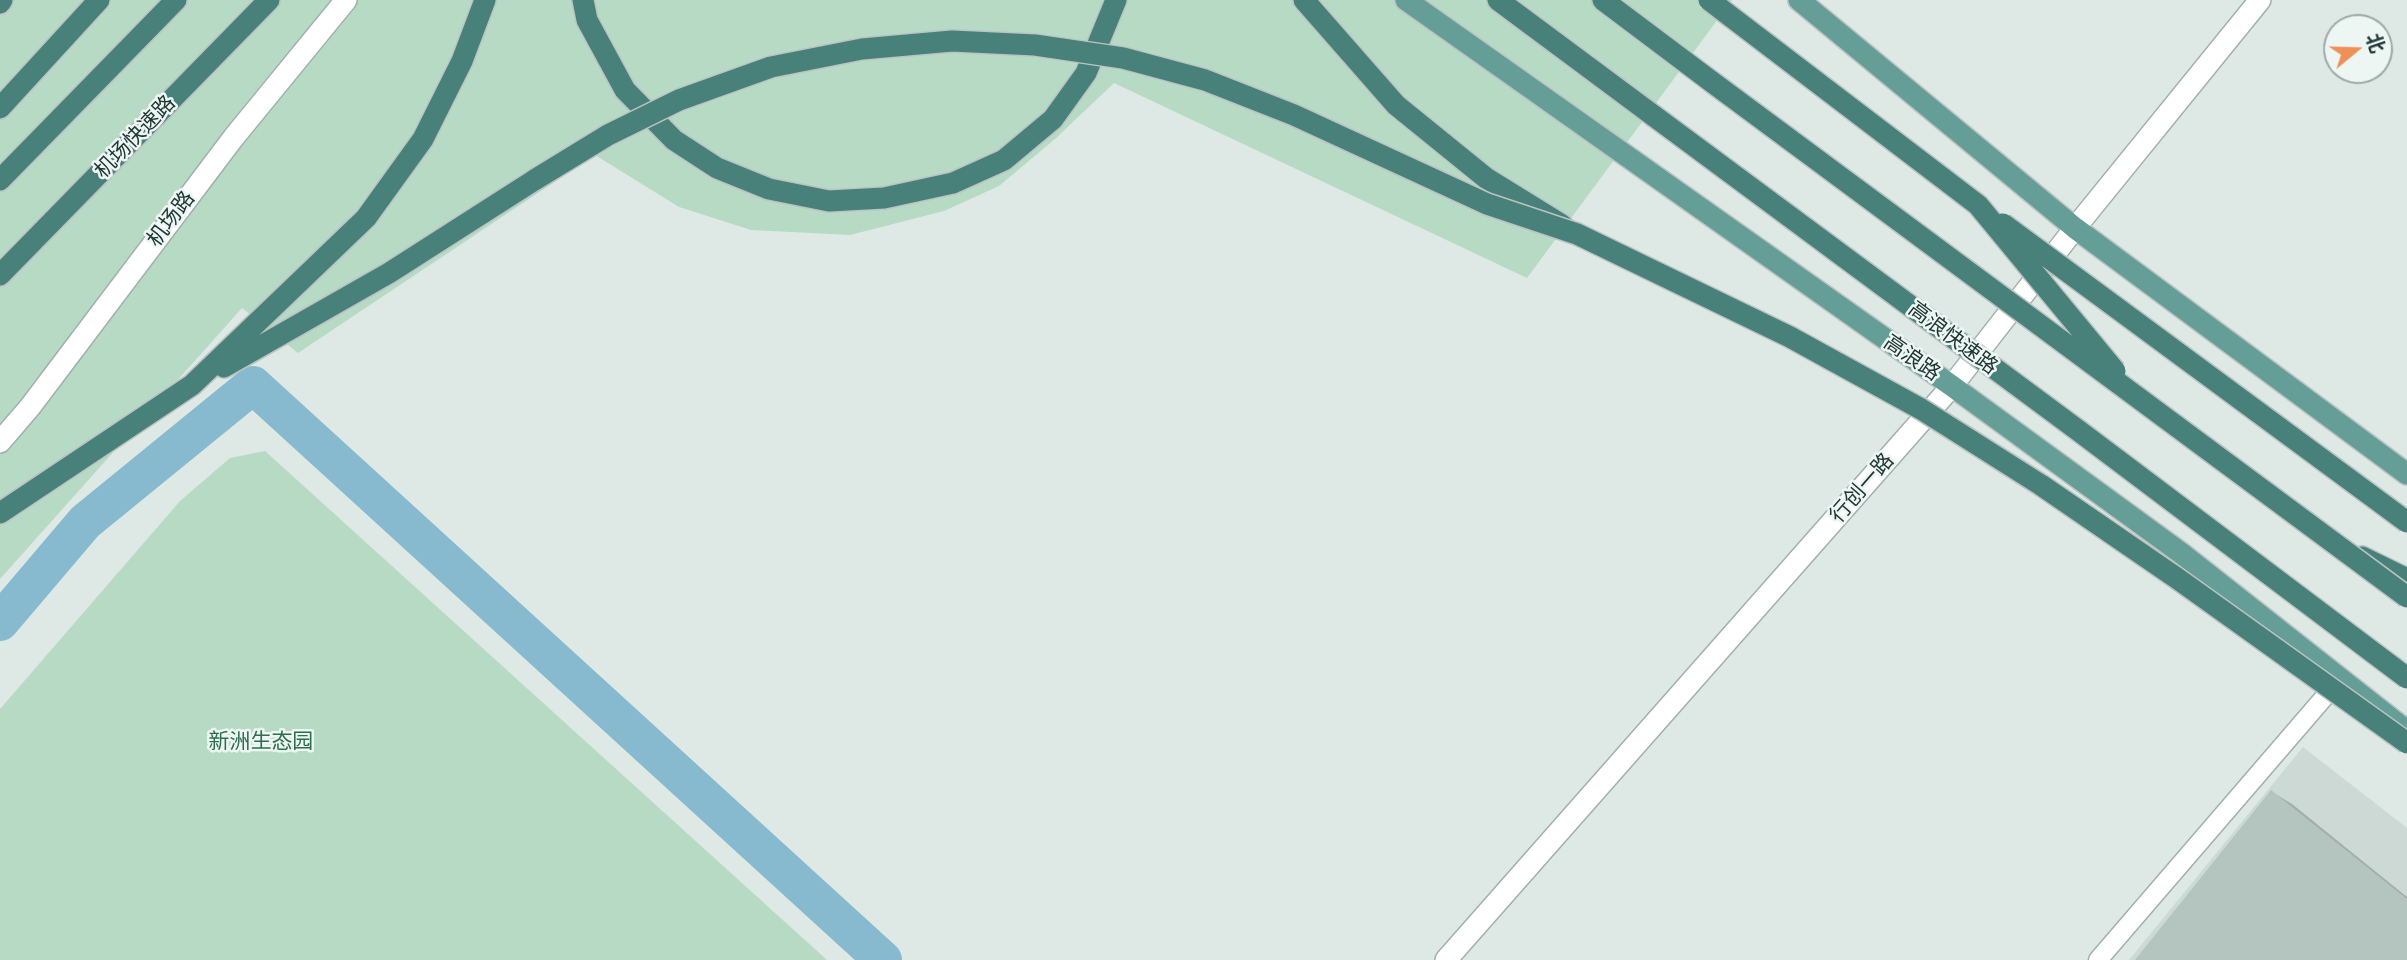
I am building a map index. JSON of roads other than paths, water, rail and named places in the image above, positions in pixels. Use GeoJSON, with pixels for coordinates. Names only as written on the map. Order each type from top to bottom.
{"type":"FeatureCollection","features":[{"type":"Feature","properties":{"kind":"highway"},"geometry":{"type":"LineString","coordinates":[[0,108],[99,0]]}},
{"type":"Feature","properties":{"kind":"highway"},"geometry":{"type":"LineString","coordinates":[[0,180],[176,0]]}},
{"type":"Feature","properties":{"kind":"highway","name":"机场快速路"},"geometry":{"type":"LineString","coordinates":[[0,275],[269,0]]}},
{"type":"Feature","properties":{"kind":"highway"},"geometry":{"type":"LineString","coordinates":[[192,385],[366,218],[423,139],[462,61],[485,0]]}},
{"type":"Feature","properties":{"kind":"highway"},"geometry":{"type":"LineString","coordinates":[[583,0],[587,20],[625,90],[674,140],[717,168],[769,189],[829,201],[884,198],[953,183],[1004,160],[1053,119],[1086,73],[1116,0]]}},
{"type":"Feature","properties":{"kind":"highway"},"geometry":{"type":"LineString","coordinates":[[1304,0],[1396,105],[1486,177],[1577,234],[1790,337],[1921,409],[2041,485],[2155,563],[2407,743]]}},
{"type":"Feature","properties":{"kind":"highway","name":"高浪快速路"},"geometry":{"type":"LineString","coordinates":[[1498,0],[2068,422],[2407,678]]}},
{"type":"Feature","properties":{"kind":"highway"},"geometry":{"type":"LineString","coordinates":[[1602,0],[2407,597]]}},
{"type":"Feature","properties":{"kind":"highway"},"geometry":{"type":"LineString","coordinates":[[1709,0],[1978,205],[2407,522]]}},
{"type":"Feature","properties":{"kind":"highway"},"geometry":{"type":"LineString","coordinates":[[0,513],[192,385],[389,273],[608,135],[679,100],[771,66],[862,49],[952,41],[1035,45],[1123,58],[1205,80],[1294,115],[1487,204],[1577,234]]}},
{"type":"Feature","properties":{"kind":"highway"},"geometry":{"type":"LineString","coordinates":[[1978,205],[2136,397]]}},
{"type":"Feature","properties":{"kind":"highway"},"geometry":{"type":"LineString","coordinates":[[2332,541],[2407,579]]}},
{"type":"Feature","properties":{"kind":"main road","name":"高浪路"},"geometry":{"type":"LineString","coordinates":[[1406,0],[1952,386],[2180,553],[2407,731]]}},
{"type":"Feature","properties":{"kind":"main road"},"geometry":{"type":"LineString","coordinates":[[1799,0],[2075,228],[2407,474]]}},
{"type":"Feature","properties":{"kind":"street","name":"机场路"},"geometry":{"type":"LineString","coordinates":[[0,442],[30,407],[234,137],[346,0]]}},
{"type":"Feature","properties":{"kind":"street","name":"行创一路"},"geometry":{"type":"LineString","coordinates":[[1446,960],[1952,386],[2075,228],[2260,0]]}},
{"type":"Feature","properties":{"kind":"lane"},"geometry":{"type":"LineString","coordinates":[[2098,960],[2340,679]]}},
{"type":"Feature","properties":{"kind":"waterway"},"geometry":{"type":"LineString","coordinates":[[0,622],[85,522],[253,385],[883,960]]}},
{"type":"Feature","properties":{"kind":"park label","name":"新洲生态园"},"geometry":{"type":"Point","coordinates":[261,742]}}]}
